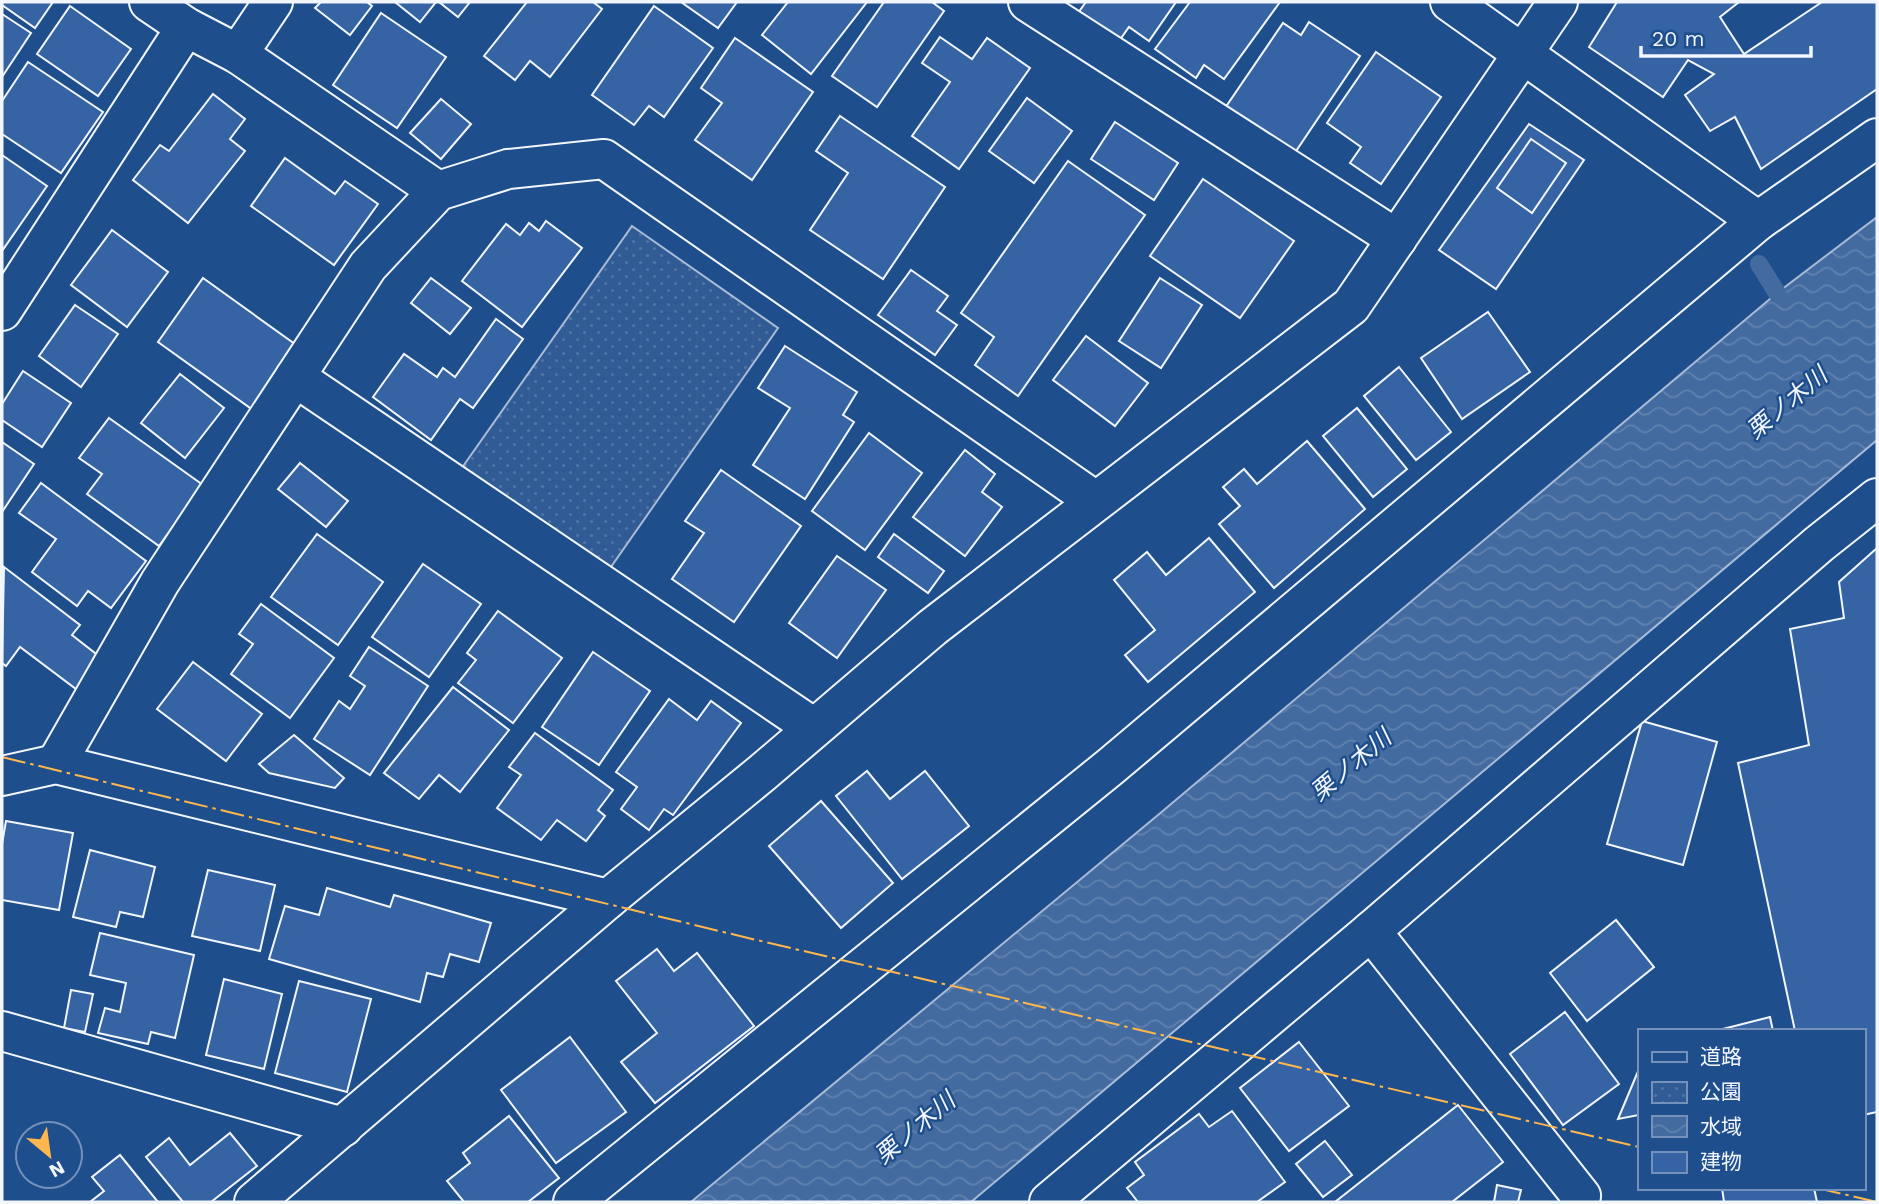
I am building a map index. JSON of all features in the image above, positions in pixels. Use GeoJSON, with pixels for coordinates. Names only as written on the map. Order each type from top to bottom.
{"type":"FeatureCollection","features":[{"type":"Feature","properties":{"kind":"street"},"geometry":{"type":"LineString","coordinates":[[149,2],[186,27],[238,54],[438,191]]}},
{"type":"Feature","properties":{"kind":"street"},"geometry":{"type":"LineString","coordinates":[[238,54],[273,2]]}},
{"type":"Feature","properties":{"kind":"street"},"geometry":{"type":"LineString","coordinates":[[1028,2],[1397,239]]}},
{"type":"Feature","properties":{"kind":"street"},"geometry":{"type":"LineString","coordinates":[[1450,2],[1758,221]]}},
{"type":"Feature","properties":{"kind":"street"},"geometry":{"type":"LineString","coordinates":[[254,1202],[608,898],[933,627],[1094,500],[1351,306],[1558,2]]}},
{"type":"Feature","properties":{"kind":"street"},"geometry":{"type":"LineString","coordinates":[[2,311],[186,27]]}},
{"type":"Feature","properties":{"kind":"street"},"geometry":{"type":"LineString","coordinates":[[573,1202],[1110,767],[1758,221],[1877,138]]}},
{"type":"Feature","properties":{"kind":"street"},"geometry":{"type":"LineString","coordinates":[[56,764],[160,582],[368,267],[438,191],[508,169],[604,159],[1094,500]]}},
{"type":"Feature","properties":{"kind":"street"},"geometry":{"type":"LineString","coordinates":[[295,377],[814,728]]}},
{"type":"Feature","properties":{"kind":"street"},"geometry":{"type":"LineString","coordinates":[[1073,1195],[1371,931],[1819,544],[1877,498]]}},
{"type":"Feature","properties":{"kind":"street"},"geometry":{"type":"LineString","coordinates":[[2,776],[56,764],[608,898]]}},
{"type":"Feature","properties":{"kind":"street"},"geometry":{"type":"LineString","coordinates":[[1371,931],[1581,1196],[1579,1202]]}},
{"type":"Feature","properties":{"kind":"street"},"geometry":{"type":"LineString","coordinates":[[2,1031],[343,1127]]}},
{"type":"Feature","properties":{"kind":"green space"},"geometry":{"type":"Polygon","coordinates":[[[632,226],[778,328],[606,574],[459,472],[632,226]]]}},
{"type":"Feature","properties":{"kind":"water","name":"栗ノ木川"},"geometry":{"type":"Polygon","coordinates":[[[1877,217],[1877,440],[971,1202],[691,1202],[1158,815],[1777,293],[1877,217]]]}},
{"type":"Feature","properties":{"kind":"building"},"geometry":{"type":"Polygon","coordinates":[[[2,2],[53,2],[35,28],[2,5],[2,2]]]}},
{"type":"Feature","properties":{"kind":"building"},"geometry":{"type":"Polygon","coordinates":[[[321,2],[367,2],[372,6],[350,35],[315,8],[321,2]]]}},
{"type":"Feature","properties":{"kind":"building"},"geometry":{"type":"Polygon","coordinates":[[[395,2],[436,2],[420,22],[395,2]]]}},
{"type":"Feature","properties":{"kind":"building"},"geometry":{"type":"Polygon","coordinates":[[[439,2],[470,2],[458,17],[439,2]]]}},
{"type":"Feature","properties":{"kind":"building"},"geometry":{"type":"Polygon","coordinates":[[[527,2],[593,2],[602,9],[550,77],[530,61],[515,80],[484,56],[527,2]]]}},
{"type":"Feature","properties":{"kind":"building"},"geometry":{"type":"Polygon","coordinates":[[[681,2],[737,2],[718,28],[681,2]]]}},
{"type":"Feature","properties":{"kind":"building"},"geometry":{"type":"Polygon","coordinates":[[[788,2],[867,2],[811,74],[762,35],[788,2]]]}},
{"type":"Feature","properties":{"kind":"building"},"geometry":{"type":"Polygon","coordinates":[[[884,2],[932,2],[944,11],[877,107],[832,76],[884,2]]]}},
{"type":"Feature","properties":{"kind":"building"},"geometry":{"type":"Polygon","coordinates":[[[1086,2],[1176,2],[1149,41],[1129,27],[1119,41],[1078,13],[1086,2]]]}},
{"type":"Feature","properties":{"kind":"building"},"geometry":{"type":"Polygon","coordinates":[[[1190,2],[1280,2],[1224,79],[1204,65],[1196,78],[1155,49],[1190,2]]]}},
{"type":"Feature","properties":{"kind":"building"},"geometry":{"type":"Polygon","coordinates":[[[1617,2],[1739,2],[1720,17],[1744,54],[1822,2],[1877,2],[1877,89],[1761,169],[1735,117],[1710,131],[1685,95],[1714,74],[1688,60],[1663,97],[1589,47],[1617,2]]]}},
{"type":"Feature","properties":{"kind":"building"},"geometry":{"type":"Polygon","coordinates":[[[70,6],[131,49],[98,96],[37,54],[70,6]]]}},
{"type":"Feature","properties":{"kind":"building"},"geometry":{"type":"Polygon","coordinates":[[[654,6],[713,48],[664,117],[649,106],[634,125],[592,95],[654,6]]]}},
{"type":"Feature","properties":{"kind":"building"},"geometry":{"type":"Polygon","coordinates":[[[381,13],[446,57],[397,128],[333,85],[381,13]]]}},
{"type":"Feature","properties":{"kind":"building"},"geometry":{"type":"Polygon","coordinates":[[[2,14],[31,33],[2,77],[2,14]]]}},
{"type":"Feature","properties":{"kind":"building"},"geometry":{"type":"Polygon","coordinates":[[[1309,22],[1360,56],[1292,157],[1223,111],[1283,23],[1301,35],[1309,22]]]}},
{"type":"Feature","properties":{"kind":"building"},"geometry":{"type":"Polygon","coordinates":[[[940,37],[972,59],[987,38],[1030,68],[959,169],[912,136],[950,82],[922,63],[940,37]]]}},
{"type":"Feature","properties":{"kind":"building"},"geometry":{"type":"Polygon","coordinates":[[[735,38],[813,92],[752,180],[695,140],[722,103],[701,88],[735,38]]]}},
{"type":"Feature","properties":{"kind":"building"},"geometry":{"type":"Polygon","coordinates":[[[1376,52],[1441,97],[1381,184],[1350,163],[1361,147],[1327,123],[1376,52]]]}},
{"type":"Feature","properties":{"kind":"building"},"geometry":{"type":"Polygon","coordinates":[[[28,62],[103,112],[61,173],[2,134],[2,101],[28,62]]]}},
{"type":"Feature","properties":{"kind":"building"},"geometry":{"type":"Polygon","coordinates":[[[213,94],[245,119],[230,139],[245,151],[188,223],[133,180],[160,145],[169,151],[213,94]]]}},
{"type":"Feature","properties":{"kind":"building"},"geometry":{"type":"Polygon","coordinates":[[[1027,98],[1072,131],[1034,183],[989,151],[1027,98]]]}},
{"type":"Feature","properties":{"kind":"building"},"geometry":{"type":"Polygon","coordinates":[[[441,99],[471,124],[441,159],[410,133],[441,99]]]}},
{"type":"Feature","properties":{"kind":"building"},"geometry":{"type":"Polygon","coordinates":[[[840,116],[945,187],[883,279],[810,230],[848,173],[816,151],[840,116]]]}},
{"type":"Feature","properties":{"kind":"building"},"geometry":{"type":"Polygon","coordinates":[[[1115,122],[1178,163],[1154,200],[1091,159],[1115,122]]]}},
{"type":"Feature","properties":{"kind":"building"},"geometry":{"type":"Polygon","coordinates":[[[1529,124],[1584,160],[1496,289],[1439,250],[1529,124]]]}},
{"type":"Feature","properties":{"kind":"building"},"geometry":{"type":"Polygon","coordinates":[[[1531,139],[1566,163],[1532,213],[1497,188],[1531,139]]]}},
{"type":"Feature","properties":{"kind":"building"},"geometry":{"type":"Polygon","coordinates":[[[2,155],[47,186],[2,251],[2,155]]]}},
{"type":"Feature","properties":{"kind":"building"},"geometry":{"type":"Polygon","coordinates":[[[285,158],[335,194],[345,181],[378,204],[334,265],[251,206],[285,158]]]}},
{"type":"Feature","properties":{"kind":"building"},"geometry":{"type":"Polygon","coordinates":[[[1068,161],[1145,215],[1018,396],[975,365],[994,337],[961,313],[1068,161]]]}},
{"type":"Feature","properties":{"kind":"building"},"geometry":{"type":"Polygon","coordinates":[[[1203,179],[1294,241],[1240,318],[1150,256],[1203,179]]]}},
{"type":"Feature","properties":{"kind":"building"},"geometry":{"type":"Polygon","coordinates":[[[546,221],[582,248],[522,327],[462,281],[506,224],[520,235],[529,223],[539,231],[546,221]]]}},
{"type":"Feature","properties":{"kind":"building"},"geometry":{"type":"Polygon","coordinates":[[[112,230],[168,272],[127,327],[71,285],[112,230]]]}},
{"type":"Feature","properties":{"kind":"building"},"geometry":{"type":"Polygon","coordinates":[[[911,270],[948,296],[937,311],[957,325],[935,355],[878,315],[911,270]]]}},
{"type":"Feature","properties":{"kind":"building"},"geometry":{"type":"Polygon","coordinates":[[[203,278],[299,347],[253,410],[158,342],[203,278]]]}},
{"type":"Feature","properties":{"kind":"building"},"geometry":{"type":"Polygon","coordinates":[[[431,278],[471,308],[450,334],[411,303],[431,278]]]}},
{"type":"Feature","properties":{"kind":"building"},"geometry":{"type":"Polygon","coordinates":[[[1160,278],[1202,305],[1161,368],[1119,341],[1160,278]]]}},
{"type":"Feature","properties":{"kind":"building"},"geometry":{"type":"Polygon","coordinates":[[[75,305],[118,334],[81,387],[39,356],[75,305]]]}},
{"type":"Feature","properties":{"kind":"building"},"geometry":{"type":"Polygon","coordinates":[[[1488,312],[1530,372],[1462,419],[1421,358],[1488,312]]]}},
{"type":"Feature","properties":{"kind":"building"},"geometry":{"type":"Polygon","coordinates":[[[496,319],[523,339],[473,408],[460,399],[431,440],[373,397],[404,354],[437,377],[443,368],[455,377],[496,319]]]}},
{"type":"Feature","properties":{"kind":"building"},"geometry":{"type":"Polygon","coordinates":[[[1086,336],[1148,383],[1115,426],[1053,380],[1086,336]]]}},
{"type":"Feature","properties":{"kind":"building"},"geometry":{"type":"Polygon","coordinates":[[[785,346],[857,392],[843,415],[854,422],[805,499],[753,465],[790,408],[758,388],[785,346]]]}},
{"type":"Feature","properties":{"kind":"building"},"geometry":{"type":"Polygon","coordinates":[[[1399,367],[1451,432],[1416,460],[1364,396],[1399,367]]]}},
{"type":"Feature","properties":{"kind":"building"},"geometry":{"type":"Polygon","coordinates":[[[23,371],[71,403],[42,447],[2,420],[2,404],[23,371]]]}},
{"type":"Feature","properties":{"kind":"building"},"geometry":{"type":"Polygon","coordinates":[[[180,374],[224,408],[185,458],[141,423],[180,374]]]}},
{"type":"Feature","properties":{"kind":"building"},"geometry":{"type":"Polygon","coordinates":[[[1357,408],[1407,469],[1373,497],[1323,436],[1357,408]]]}},
{"type":"Feature","properties":{"kind":"building"},"geometry":{"type":"Polygon","coordinates":[[[109,418],[203,485],[159,546],[87,494],[102,474],[79,458],[109,418]]]}},
{"type":"Feature","properties":{"kind":"building"},"geometry":{"type":"Polygon","coordinates":[[[869,433],[922,473],[865,550],[812,511],[869,433]]]}},
{"type":"Feature","properties":{"kind":"building"},"geometry":{"type":"Polygon","coordinates":[[[1307,441],[1365,509],[1274,588],[1219,524],[1240,506],[1223,487],[1244,469],[1257,484],[1307,441]]]}},
{"type":"Feature","properties":{"kind":"building"},"geometry":{"type":"Polygon","coordinates":[[[2,442],[34,464],[2,512],[2,442]]]}},
{"type":"Feature","properties":{"kind":"building"},"geometry":{"type":"Polygon","coordinates":[[[965,450],[995,474],[982,492],[1002,507],[965,556],[913,517],[965,450]]]}},
{"type":"Feature","properties":{"kind":"building"},"geometry":{"type":"Polygon","coordinates":[[[300,463],[348,501],[326,527],[278,489],[300,463]]]}},
{"type":"Feature","properties":{"kind":"building"},"geometry":{"type":"Polygon","coordinates":[[[721,470],[801,526],[734,622],[672,579],[704,533],[685,521],[721,470]]]}},
{"type":"Feature","properties":{"kind":"building"},"geometry":{"type":"Polygon","coordinates":[[[41,483],[146,561],[111,608],[88,591],[77,606],[32,572],[56,539],[19,513],[41,483]]]}},
{"type":"Feature","properties":{"kind":"building"},"geometry":{"type":"Polygon","coordinates":[[[317,534],[383,582],[338,645],[271,597],[317,534]]]}},
{"type":"Feature","properties":{"kind":"building"},"geometry":{"type":"Polygon","coordinates":[[[894,534],[944,571],[928,593],[878,557],[894,534]]]}},
{"type":"Feature","properties":{"kind":"building"},"geometry":{"type":"Polygon","coordinates":[[[1209,538],[1255,592],[1148,682],[1125,655],[1155,630],[1114,580],[1147,552],[1166,575],[1209,538]]]}},
{"type":"Feature","properties":{"kind":"building"},"geometry":{"type":"Polygon","coordinates":[[[1877,548],[1877,1112],[1865,1115],[1865,1029],[1795,1029],[1738,763],[1809,745],[1790,629],[1844,618],[1839,582],[1877,548]]]}},
{"type":"Feature","properties":{"kind":"building"},"geometry":{"type":"Polygon","coordinates":[[[837,556],[886,590],[837,658],[789,623],[837,556]]]}},
{"type":"Feature","properties":{"kind":"building"},"geometry":{"type":"Polygon","coordinates":[[[423,564],[481,604],[429,677],[372,637],[423,564]]]}},
{"type":"Feature","properties":{"kind":"building"},"geometry":{"type":"Polygon","coordinates":[[[4,567],[80,625],[72,635],[100,657],[76,689],[20,647],[6,666],[2,663],[4,567]]]}},
{"type":"Feature","properties":{"kind":"building"},"geometry":{"type":"Polygon","coordinates":[[[261,604],[334,658],[290,718],[231,674],[253,644],[239,634],[261,604]]]}},
{"type":"Feature","properties":{"kind":"building"},"geometry":{"type":"Polygon","coordinates":[[[498,611],[562,658],[513,723],[458,683],[476,660],[467,653],[498,611]]]}},
{"type":"Feature","properties":{"kind":"building"},"geometry":{"type":"Polygon","coordinates":[[[369,647],[428,686],[370,775],[314,739],[339,701],[350,709],[365,686],[350,676],[369,647]]]}},
{"type":"Feature","properties":{"kind":"building"},"geometry":{"type":"Polygon","coordinates":[[[593,652],[650,691],[599,765],[542,727],[593,652]]]}},
{"type":"Feature","properties":{"kind":"building"},"geometry":{"type":"Polygon","coordinates":[[[193,662],[262,714],[226,761],[157,709],[193,662]]]}},
{"type":"Feature","properties":{"kind":"building"},"geometry":{"type":"Polygon","coordinates":[[[453,687],[509,730],[460,792],[439,775],[419,799],[384,773],[453,687]]]}},
{"type":"Feature","properties":{"kind":"building"},"geometry":{"type":"Polygon","coordinates":[[[669,699],[697,720],[711,701],[741,723],[673,815],[664,809],[649,830],[621,809],[637,787],[616,772],[669,699]]]}},
{"type":"Feature","properties":{"kind":"building"},"geometry":{"type":"Polygon","coordinates":[[[1642,721],[1717,742],[1683,865],[1607,844],[1642,721]]]}},
{"type":"Feature","properties":{"kind":"building"},"geometry":{"type":"Polygon","coordinates":[[[535,733],[613,790],[598,810],[605,816],[586,841],[557,820],[541,840],[497,808],[521,775],[509,767],[535,733]]]}},
{"type":"Feature","properties":{"kind":"building"},"geometry":{"type":"Polygon","coordinates":[[[294,735],[344,778],[335,788],[269,773],[259,764],[294,735]]]}},
{"type":"Feature","properties":{"kind":"building"},"geometry":{"type":"Polygon","coordinates":[[[867,771],[890,799],[925,771],[969,826],[902,879],[836,796],[867,771]]]}},
{"type":"Feature","properties":{"kind":"building"},"geometry":{"type":"Polygon","coordinates":[[[821,801],[893,883],[841,928],[769,846],[821,801]]]}},
{"type":"Feature","properties":{"kind":"building"},"geometry":{"type":"Polygon","coordinates":[[[6,821],[73,833],[59,910],[2,900],[2,844],[6,821]]]}},
{"type":"Feature","properties":{"kind":"building"},"geometry":{"type":"Polygon","coordinates":[[[90,850],[155,867],[143,917],[120,912],[116,927],[73,917],[90,850]]]}},
{"type":"Feature","properties":{"kind":"building"},"geometry":{"type":"Polygon","coordinates":[[[208,870],[275,885],[260,951],[192,936],[208,870]]]}},
{"type":"Feature","properties":{"kind":"building"},"geometry":{"type":"Polygon","coordinates":[[[327,888],[390,907],[394,895],[491,923],[479,962],[450,954],[443,977],[427,973],[420,1002],[269,959],[285,906],[319,915],[327,888]]]}},
{"type":"Feature","properties":{"kind":"building"},"geometry":{"type":"Polygon","coordinates":[[[1616,920],[1654,967],[1587,1021],[1550,973],[1616,920]]]}},
{"type":"Feature","properties":{"kind":"building"},"geometry":{"type":"Polygon","coordinates":[[[100,933],[194,955],[175,1038],[151,1032],[148,1044],[98,1033],[105,1008],[120,1012],[126,983],[90,975],[100,933]]]}},
{"type":"Feature","properties":{"kind":"building"},"geometry":{"type":"Polygon","coordinates":[[[657,949],[674,971],[697,953],[754,1026],[655,1103],[621,1062],[657,1033],[616,981],[657,949]]]}},
{"type":"Feature","properties":{"kind":"building"},"geometry":{"type":"Polygon","coordinates":[[[224,979],[282,994],[264,1069],[206,1055],[224,979]]]}},
{"type":"Feature","properties":{"kind":"building"},"geometry":{"type":"Polygon","coordinates":[[[299,981],[371,999],[347,1092],[275,1073],[299,981]]]}},
{"type":"Feature","properties":{"kind":"building"},"geometry":{"type":"Polygon","coordinates":[[[71,990],[93,994],[85,1032],[64,1028],[71,990]]]}},
{"type":"Feature","properties":{"kind":"building"},"geometry":{"type":"Polygon","coordinates":[[[1565,1012],[1619,1084],[1563,1125],[1510,1054],[1565,1012]]]}},
{"type":"Feature","properties":{"kind":"building"},"geometry":{"type":"Polygon","coordinates":[[[1770,1017],[1773,1029],[1723,1029],[1770,1017]]]}},
{"type":"Feature","properties":{"kind":"building"},"geometry":{"type":"Polygon","coordinates":[[[570,1037],[626,1112],[556,1163],[501,1090],[570,1037]]]}},
{"type":"Feature","properties":{"kind":"building"},"geometry":{"type":"Polygon","coordinates":[[[1299,1042],[1349,1106],[1289,1151],[1240,1088],[1299,1042]]]}},
{"type":"Feature","properties":{"kind":"building"},"geometry":{"type":"Polygon","coordinates":[[[1638,1071],[1638,1115],[1618,1119],[1638,1071]]]}},
{"type":"Feature","properties":{"kind":"building"},"geometry":{"type":"Polygon","coordinates":[[[1458,1105],[1503,1162],[1452,1202],[1335,1202],[1458,1105]]]}},
{"type":"Feature","properties":{"kind":"building"},"geometry":{"type":"Polygon","coordinates":[[[1232,1111],[1285,1182],[1257,1202],[1138,1202],[1127,1188],[1144,1175],[1135,1162],[1199,1114],[1209,1127],[1232,1111]]]}},
{"type":"Feature","properties":{"kind":"building"},"geometry":{"type":"Polygon","coordinates":[[[509,1116],[559,1178],[528,1202],[464,1202],[447,1181],[470,1163],[463,1153],[509,1116]]]}},
{"type":"Feature","properties":{"kind":"building"},"geometry":{"type":"Polygon","coordinates":[[[230,1133],[257,1166],[211,1202],[183,1202],[146,1157],[169,1138],[190,1165],[230,1133]]]}},
{"type":"Feature","properties":{"kind":"building"},"geometry":{"type":"Polygon","coordinates":[[[1325,1141],[1352,1175],[1323,1197],[1296,1164],[1325,1141]]]}},
{"type":"Feature","properties":{"kind":"building"},"geometry":{"type":"Polygon","coordinates":[[[120,1155],[158,1202],[90,1202],[104,1191],[92,1177],[120,1155]]]}},
{"type":"Feature","properties":{"kind":"building"},"geometry":{"type":"Polygon","coordinates":[[[1497,1185],[1521,1190],[1518,1202],[1494,1202],[1497,1185]]]}},
{"type":"Feature","properties":{"kind":"building"},"geometry":{"type":"Polygon","coordinates":[[[1722,1190],[1814,1190],[1817,1202],[1724,1202],[1722,1190]]]}},
{"type":"Feature","properties":{"kind":"waterway"},"geometry":{"type":"LineString","coordinates":[[1759,264],[1777,293]]}},
{"type":"Feature","properties":{"kind":"power"},"geometry":{"type":"LineString","coordinates":[[2,757],[748,938],[1638,1147]]}},
{"type":"Feature","properties":{"kind":"power"},"geometry":{"type":"LineString","coordinates":[[1826,1190],[1877,1202]]}}]}
